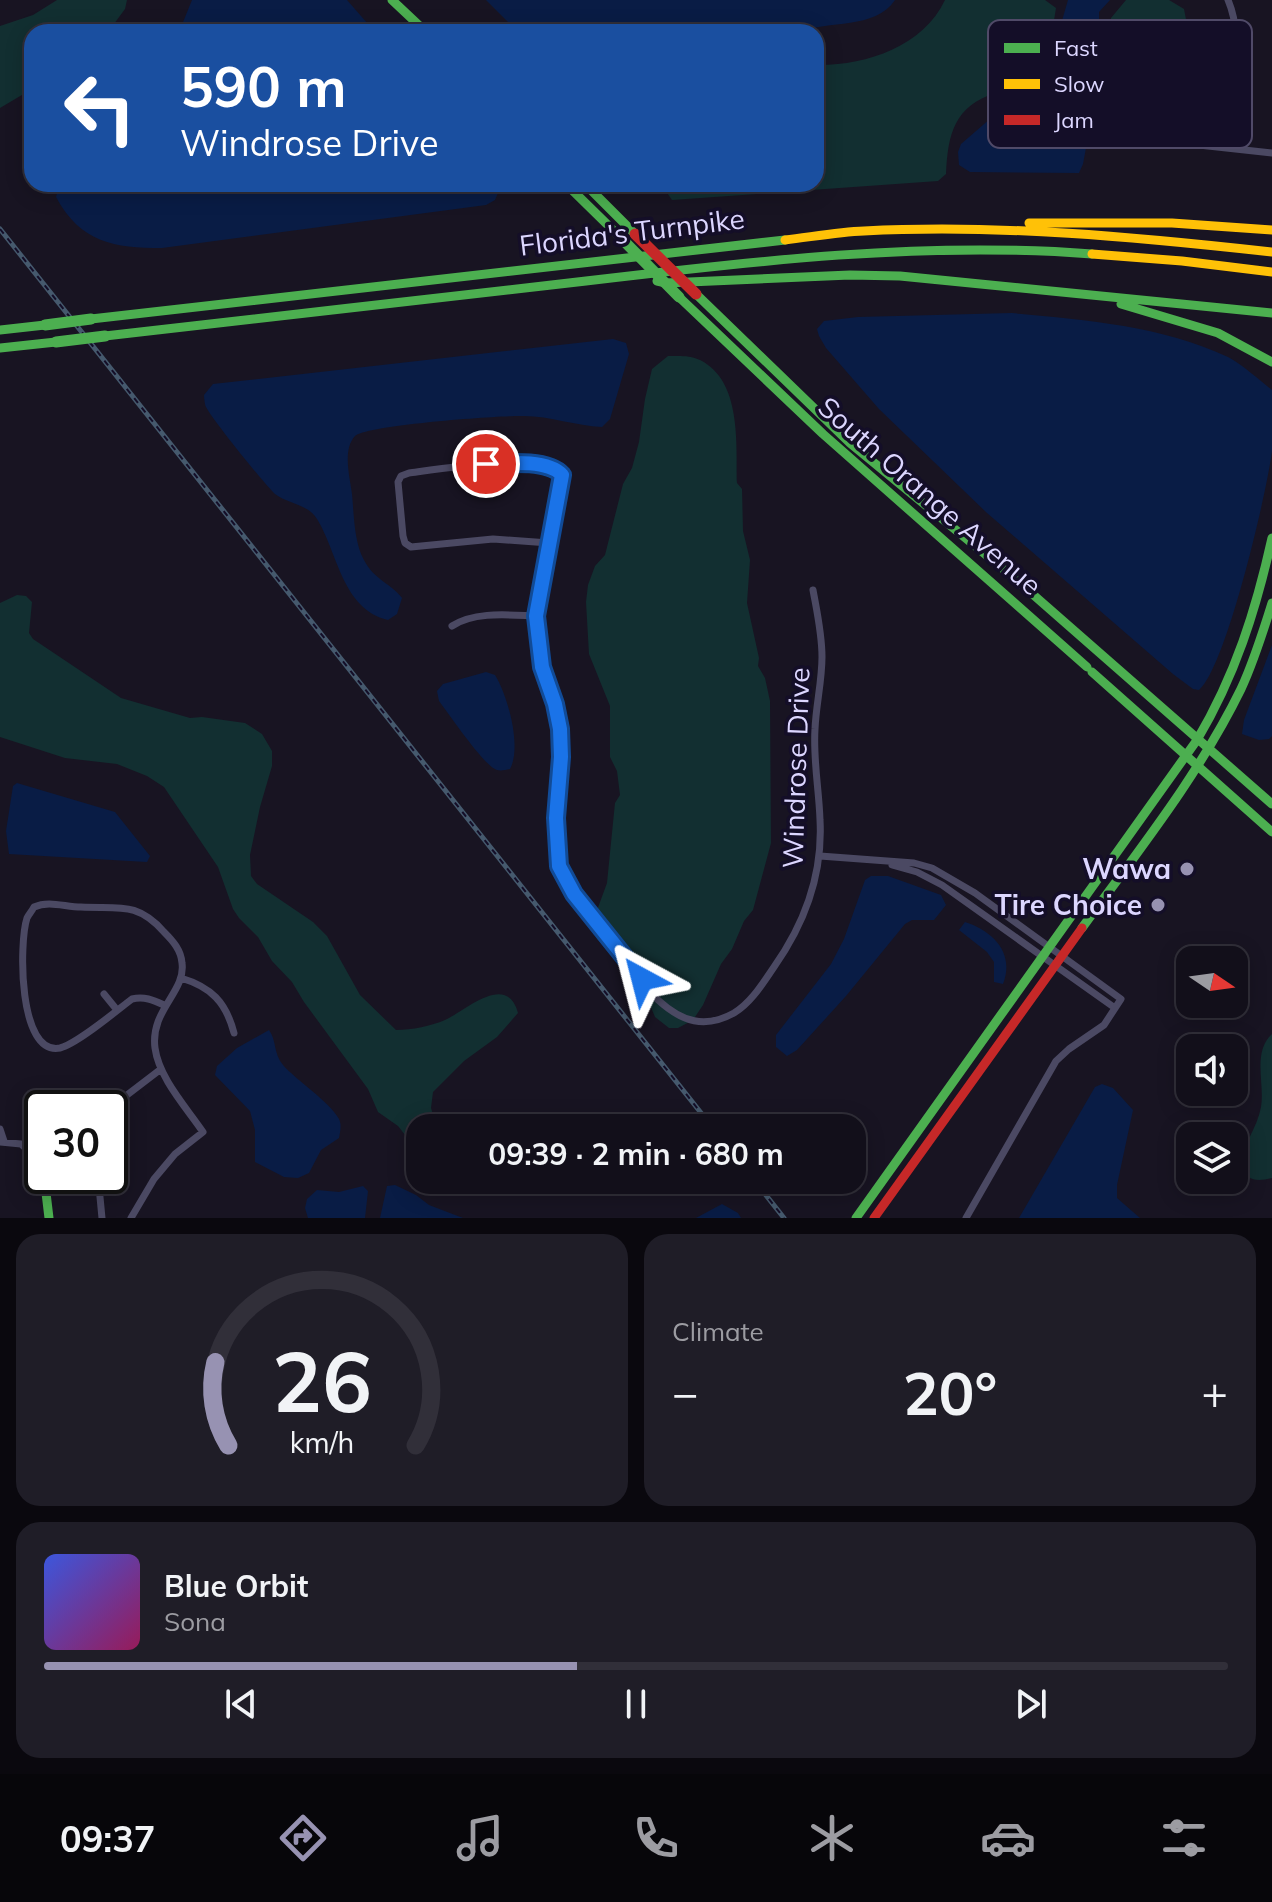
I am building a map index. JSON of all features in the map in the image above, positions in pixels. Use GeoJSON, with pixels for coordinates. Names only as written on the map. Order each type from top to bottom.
{"type":"FeatureCollection","features":[{"type":"Feature","properties":{"kind":"main road"},"geometry":{"type":"LineString","coordinates":[[390,0],[411,24]]}},
{"type":"Feature","properties":{"kind":"main road"},"geometry":{"type":"LineString","coordinates":[[390,0],[417,24]]}},
{"type":"Feature","properties":{"kind":"main road","name":"South Orange Avenue"},"geometry":{"type":"LineString","coordinates":[[574,192],[823,434],[1272,832]]}},
{"type":"Feature","properties":{"kind":"main road","name":"South Orange Avenue"},"geometry":{"type":"LineString","coordinates":[[593,192],[850,443],[1013,577],[1272,804]]}},
{"type":"Feature","properties":{"kind":"main road"},"geometry":{"type":"LineString","coordinates":[[862,231],[1072,222],[1172,223],[1272,230]]}},
{"type":"Feature","properties":{"kind":"main road","name":"Florida's Turnpike"},"geometry":{"type":"LineString","coordinates":[[0,330],[862,231],[996,229],[1115,235],[1272,252]]}},
{"type":"Feature","properties":{"kind":"main road","name":"Florida's Turnpike"},"geometry":{"type":"LineString","coordinates":[[0,348],[822,255],[936,250],[1052,251],[1272,272]]}},
{"type":"Feature","properties":{"kind":"main road"},"geometry":{"type":"LineString","coordinates":[[634,277],[666,283],[850,275],[900,276],[1272,313]]}},
{"type":"Feature","properties":{"kind":"main road"},"geometry":{"type":"LineString","coordinates":[[1051,291],[1095,298],[1186,321],[1222,334],[1272,362]]}},
{"type":"Feature","properties":{"kind":"main road"},"geometry":{"type":"LineString","coordinates":[[856,1218],[1188,756],[1238,660],[1272,538]]}},
{"type":"Feature","properties":{"kind":"main road"},"geometry":{"type":"LineString","coordinates":[[874,1218],[1197,765],[1242,689],[1272,603]]}},
{"type":"Feature","properties":{"kind":"main road"},"geometry":{"type":"LineString","coordinates":[[46,1194],[49,1218]]}},
{"type":"Feature","properties":{"kind":"street"},"geometry":{"type":"LineString","coordinates":[[1228,0],[1234,20]]}},
{"type":"Feature","properties":{"kind":"street"},"geometry":{"type":"LineString","coordinates":[[1228,148],[1272,153]]}},
{"type":"Feature","properties":{"kind":"street","name":"Windrose Drive"},"geometry":{"type":"LineString","coordinates":[[549,543],[493,539],[411,547],[405,543],[403,536],[398,482],[401,476],[409,473],[486,464],[550,466],[562,475],[536,616],[542,667],[560,729],[556,818],[559,866],[574,894],[658,1000],[683,1019],[708,1023],[724,1019],[740,1009],[769,975],[803,920],[813,892],[820,856],[815,728],[822,657],[813,590]]}},
{"type":"Feature","properties":{"kind":"street"},"geometry":{"type":"LineString","coordinates":[[452,626],[469,618],[536,616]]}},
{"type":"Feature","properties":{"kind":"street"},"geometry":{"type":"LineString","coordinates":[[820,856],[914,863],[932,868],[975,893],[1115,1008]]}},
{"type":"Feature","properties":{"kind":"street"},"geometry":{"type":"LineString","coordinates":[[883,862],[917,872],[942,885],[1047,952]]}},
{"type":"Feature","properties":{"kind":"street"},"geometry":{"type":"LineString","coordinates":[[968,902],[975,893]]}},
{"type":"Feature","properties":{"kind":"street"},"geometry":{"type":"LineString","coordinates":[[131,1218],[154,1179],[175,1154],[203,1132],[161,1069],[155,1048],[155,1026],[181,978],[182,962],[176,945],[146,914],[120,906],[83,907],[49,903],[34,907],[27,918],[24,998],[38,1040],[48,1047],[59,1048],[139,997],[164,1005]]}},
{"type":"Feature","properties":{"kind":"street"},"geometry":{"type":"LineString","coordinates":[[966,1218],[1056,1061],[1104,1025],[1121,999],[1058,961]]}},
{"type":"Feature","properties":{"kind":"street"},"geometry":{"type":"LineString","coordinates":[[181,978],[203,985],[216,996],[231,1020],[234,1033]]}},
{"type":"Feature","properties":{"kind":"street"},"geometry":{"type":"LineString","coordinates":[[104,994],[117,1010]]}},
{"type":"Feature","properties":{"kind":"street"},"geometry":{"type":"LineString","coordinates":[[128,1094],[161,1069]]}},
{"type":"Feature","properties":{"kind":"street"},"geometry":{"type":"LineString","coordinates":[[0,1129],[2,1142],[24,1147]]}},
{"type":"Feature","properties":{"kind":"street"},"geometry":{"type":"LineString","coordinates":[[100,1194],[102,1218]]}},
{"type":"Feature","properties":{"kind":"green space"},"geometry":{"type":"Polygon","coordinates":[[[57,0],[127,0],[125,9],[114,24],[24,24],[24,94],[0,108],[0,26],[33,15],[57,0]]]}},
{"type":"Feature","properties":{"kind":"green space"},"geometry":{"type":"Polygon","coordinates":[[[945,0],[1045,0],[1056,8],[1054,20],[988,20],[988,96],[971,106],[956,123],[949,146],[946,174],[938,181],[824,189],[824,65],[853,62],[890,50],[922,30],[945,0]]]}},
{"type":"Feature","properties":{"kind":"green space"},"geometry":{"type":"Polygon","coordinates":[[[1126,0],[1169,0],[1184,9],[1186,20],[1111,20],[1126,0]]]}},
{"type":"Feature","properties":{"kind":"green space"},"geometry":{"type":"Polygon","coordinates":[[[666,192],[784,192],[672,200],[666,192]]]}},
{"type":"Feature","properties":{"kind":"green space"},"geometry":{"type":"Polygon","coordinates":[[[668,356],[700,360],[714,370],[730,398],[736,432],[737,483],[742,489],[743,531],[750,560],[747,603],[758,666],[765,678],[770,701],[771,843],[753,910],[721,964],[703,1005],[693,1020],[678,1028],[669,1028],[655,1017],[642,986],[627,974],[620,961],[597,939],[594,931],[596,913],[607,883],[615,803],[620,795],[617,771],[610,757],[610,706],[589,654],[586,602],[588,585],[595,566],[605,555],[623,484],[632,468],[652,369],[668,356]]]}},
{"type":"Feature","properties":{"kind":"green space"},"geometry":{"type":"Polygon","coordinates":[[[17,595],[26,596],[32,602],[29,633],[33,639],[121,698],[190,718],[245,723],[262,734],[272,751],[272,766],[250,855],[251,876],[257,884],[313,922],[327,936],[360,995],[396,1030],[440,1022],[495,994],[505,995],[513,1001],[518,1013],[497,1037],[464,1061],[433,1092],[433,1114],[406,1114],[406,1136],[398,1126],[378,1112],[368,1089],[292,982],[272,961],[258,937],[239,918],[218,867],[164,787],[147,776],[117,764],[65,758],[0,737],[0,603],[17,595]]]}},
{"type":"Feature","properties":{"kind":"green space"},"geometry":{"type":"Polygon","coordinates":[[[1272,1034],[1272,1178],[1257,1180],[1248,1176],[1248,1140],[1261,1107],[1261,1059],[1266,1041],[1272,1034]]]}},
{"type":"Feature","properties":{"kind":"water"},"geometry":{"type":"Polygon","coordinates":[[[192,0],[347,0],[368,24],[182,24],[192,0]]]}},
{"type":"Feature","properties":{"kind":"water"},"geometry":{"type":"Polygon","coordinates":[[[486,0],[895,0],[876,16],[824,26],[510,24],[486,0]]]}},
{"type":"Feature","properties":{"kind":"water"},"geometry":{"type":"Polygon","coordinates":[[[1068,0],[1110,0],[1099,12],[1100,20],[1062,20],[1068,0]]]}},
{"type":"Feature","properties":{"kind":"water"},"geometry":{"type":"Polygon","coordinates":[[[988,121],[988,148],[1086,148],[1079,173],[970,172],[959,165],[961,144],[988,121]]]}},
{"type":"Feature","properties":{"kind":"water"},"geometry":{"type":"Polygon","coordinates":[[[58,192],[498,193],[495,200],[486,205],[162,248],[100,240],[76,224],[56,197],[58,192]]]}},
{"type":"Feature","properties":{"kind":"water"},"geometry":{"type":"Polygon","coordinates":[[[1012,313],[1122,326],[1176,338],[1228,357],[1272,390],[1272,451],[1254,539],[1221,649],[1210,675],[1199,690],[1173,674],[987,513],[879,409],[826,348],[817,329],[824,321],[858,317],[1012,313]]]}},
{"type":"Feature","properties":{"kind":"water"},"geometry":{"type":"Polygon","coordinates":[[[613,339],[626,343],[629,354],[610,419],[602,427],[534,416],[511,416],[383,428],[355,436],[349,449],[348,464],[358,545],[368,567],[402,598],[397,614],[388,620],[360,604],[343,578],[317,519],[308,510],[280,497],[269,488],[206,407],[204,395],[213,384],[613,339]]]}},
{"type":"Feature","properties":{"kind":"water"},"geometry":{"type":"Polygon","coordinates":[[[1272,645],[1272,736],[1259,740],[1242,734],[1244,720],[1272,645]]]}},
{"type":"Feature","properties":{"kind":"water"},"geometry":{"type":"Polygon","coordinates":[[[486,672],[495,675],[509,708],[515,748],[510,769],[491,767],[439,701],[437,691],[443,684],[486,672]]]}},
{"type":"Feature","properties":{"kind":"water"},"geometry":{"type":"Polygon","coordinates":[[[17,783],[115,812],[150,856],[147,862],[9,854],[6,831],[13,786],[17,783]]]}},
{"type":"Feature","properties":{"kind":"water"},"geometry":{"type":"Polygon","coordinates":[[[871,876],[888,876],[941,895],[946,905],[934,920],[912,920],[905,924],[846,996],[797,1050],[787,1056],[776,1047],[776,1035],[831,964],[844,939],[865,880],[871,876]]]}},
{"type":"Feature","properties":{"kind":"water"},"geometry":{"type":"Polygon","coordinates":[[[965,922],[992,937],[1004,953],[1006,973],[1003,984],[994,982],[994,962],[987,952],[959,930],[965,922]]]}},
{"type":"Feature","properties":{"kind":"water"},"geometry":{"type":"Polygon","coordinates":[[[269,1030],[283,1065],[335,1112],[340,1124],[339,1138],[321,1150],[309,1173],[298,1178],[284,1177],[255,1162],[255,1130],[250,1111],[215,1075],[217,1066],[237,1048],[269,1030]]]}},
{"type":"Feature","properties":{"kind":"water"},"geometry":{"type":"Polygon","coordinates":[[[1102,1084],[1113,1088],[1133,1110],[1117,1198],[1140,1218],[1019,1218],[1095,1087],[1102,1084]]]}},
{"type":"Feature","properties":{"kind":"water"},"geometry":{"type":"Polygon","coordinates":[[[395,1185],[406,1190],[406,1194],[414,1194],[429,1205],[463,1218],[380,1218],[387,1186],[395,1185]]]}},
{"type":"Feature","properties":{"kind":"water"},"geometry":{"type":"Polygon","coordinates":[[[363,1186],[368,1191],[365,1218],[308,1218],[305,1208],[307,1199],[317,1190],[339,1192],[363,1186]]]}},
{"type":"Feature","properties":{"kind":"water"},"geometry":{"type":"Polygon","coordinates":[[[722,1204],[741,1218],[696,1218],[722,1204]]]}},
{"type":"Feature","properties":{"kind":"railway"},"geometry":{"type":"LineString","coordinates":[[0,229],[702,1114]]}},
{"type":"Feature","properties":{"kind":"railway"},"geometry":{"type":"LineString","coordinates":[[765,1194],[784,1218]]}},
{"type":"Feature","properties":{"kind":"traffic: fast"},"geometry":{"type":"LineString","coordinates":[[392,0],[418,24]]}},
{"type":"Feature","properties":{"kind":"traffic: fast"},"geometry":{"type":"LineString","coordinates":[[574,192],[619,236]]}},
{"type":"Feature","properties":{"kind":"traffic: fast"},"geometry":{"type":"LineString","coordinates":[[593,192],[635,234]]}},
{"type":"Feature","properties":{"kind":"traffic: fast"},"geometry":{"type":"LineString","coordinates":[[619,236],[679,297]]}},
{"type":"Feature","properties":{"kind":"traffic: fast"},"geometry":{"type":"LineString","coordinates":[[91,319],[785,240]]}},
{"type":"Feature","properties":{"kind":"traffic: fast"},"geometry":{"type":"LineString","coordinates":[[105,336],[775,260],[965,250],[1092,254]]}},
{"type":"Feature","properties":{"kind":"traffic: fast"},"geometry":{"type":"LineString","coordinates":[[657,281],[900,276],[1272,313]]}},
{"type":"Feature","properties":{"kind":"traffic: fast"},"geometry":{"type":"LineString","coordinates":[[696,294],[850,443],[1013,577],[1272,804]]}},
{"type":"Feature","properties":{"kind":"traffic: fast"},"geometry":{"type":"LineString","coordinates":[[679,297],[823,434],[1087,667]]}},
{"type":"Feature","properties":{"kind":"traffic: fast"},"geometry":{"type":"LineString","coordinates":[[1121,304],[1218,333],[1272,362]]}},
{"type":"Feature","properties":{"kind":"traffic: fast"},"geometry":{"type":"LineString","coordinates":[[45,325],[91,319]]}},
{"type":"Feature","properties":{"kind":"traffic: fast"},"geometry":{"type":"LineString","coordinates":[[0,330],[45,325]]}},
{"type":"Feature","properties":{"kind":"traffic: fast"},"geometry":{"type":"LineString","coordinates":[[56,342],[105,336]]}},
{"type":"Feature","properties":{"kind":"traffic: fast"},"geometry":{"type":"LineString","coordinates":[[0,348],[56,342]]}},
{"type":"Feature","properties":{"kind":"traffic: fast"},"geometry":{"type":"LineString","coordinates":[[856,1218],[1197,740],[1243,642],[1272,538]]}},
{"type":"Feature","properties":{"kind":"traffic: fast"},"geometry":{"type":"LineString","coordinates":[[1082,928],[1167,812],[1206,752],[1246,678],[1272,603]]}},
{"type":"Feature","properties":{"kind":"traffic: fast"},"geometry":{"type":"LineString","coordinates":[[1092,672],[1272,832]]}},
{"type":"Feature","properties":{"kind":"traffic: fast"},"geometry":{"type":"LineString","coordinates":[[46,1194],[49,1218]]}},
{"type":"Feature","properties":{"kind":"traffic: slow"},"geometry":{"type":"LineString","coordinates":[[1029,223],[1172,223],[1272,230]]}},
{"type":"Feature","properties":{"kind":"traffic: slow"},"geometry":{"type":"LineString","coordinates":[[785,240],[854,232],[966,229],[1119,237],[1272,252]]}},
{"type":"Feature","properties":{"kind":"traffic: slow"},"geometry":{"type":"LineString","coordinates":[[1092,254],[1272,272]]}},
{"type":"Feature","properties":{"kind":"traffic: jam"},"geometry":{"type":"LineString","coordinates":[[635,234],[696,294]]}},
{"type":"Feature","properties":{"kind":"traffic: jam"},"geometry":{"type":"LineString","coordinates":[[874,1218],[1082,928]]}},
{"type":"Feature","properties":{"kind":"place","name":"Wawa"},"geometry":{"type":"Point","coordinates":[1187,869]}},
{"type":"Feature","properties":{"kind":"place","name":"Tire Choice"},"geometry":{"type":"Point","coordinates":[1158,905]}},
{"type":"Feature","properties":{"kind":"route"},"geometry":{"type":"LineString","coordinates":[[486,464],[550,466],[562,475],[536,616],[538,650],[560,729],[556,818],[559,866],[574,894],[642,979]]}}]}
